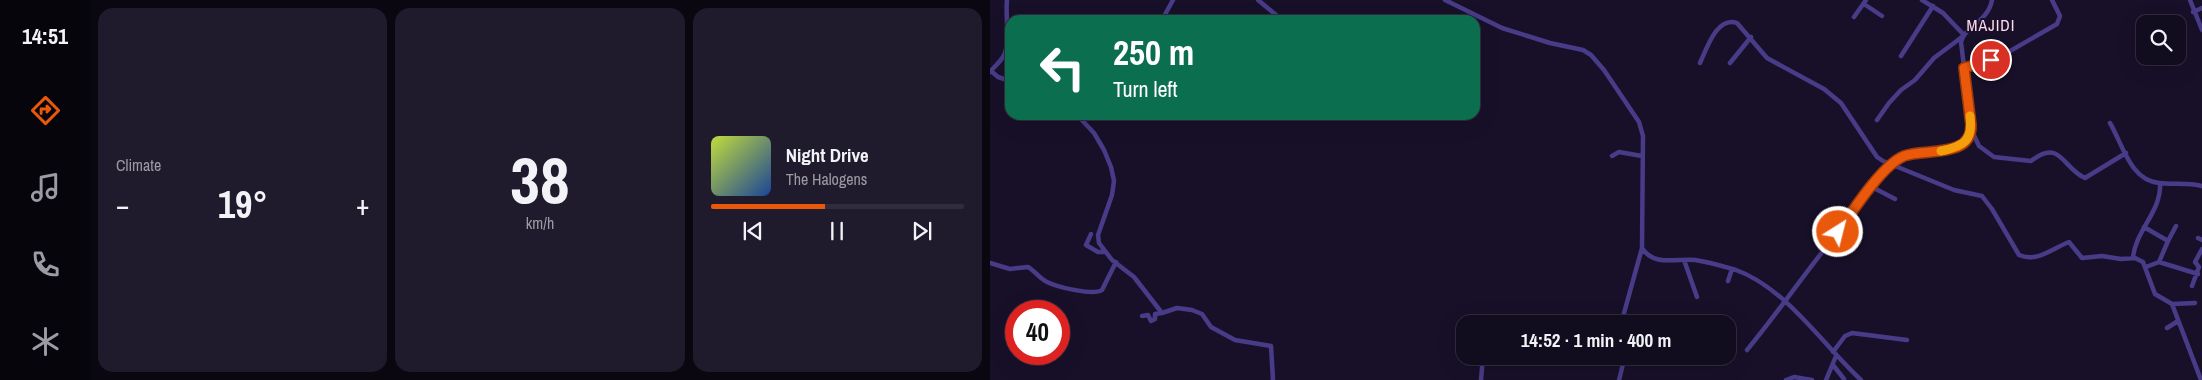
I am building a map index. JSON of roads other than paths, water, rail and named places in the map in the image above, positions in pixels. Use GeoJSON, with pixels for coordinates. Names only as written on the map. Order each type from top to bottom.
{"type":"FeatureCollection","features":[{"type":"Feature","properties":{"kind":"street"},"geometry":{"type":"LineString","coordinates":[[1005,15],[1007,0]]}},
{"type":"Feature","properties":{"kind":"street"},"geometry":{"type":"LineString","coordinates":[[1165,15],[1173,0]]}},
{"type":"Feature","properties":{"kind":"street"},"geometry":{"type":"LineString","coordinates":[[1258,0],[1276,15]]}},
{"type":"Feature","properties":{"kind":"street"},"geometry":{"type":"LineString","coordinates":[[1445,0],[1476,15]]}},
{"type":"Feature","properties":{"kind":"street"},"geometry":{"type":"LineString","coordinates":[[1922,0],[1933,6],[1963,36],[1964,68],[1972,130],[1979,146],[1994,157],[2029,162],[2041,153],[2049,152],[2060,157],[2085,178],[2126,154]]}},
{"type":"Feature","properties":{"kind":"street"},"geometry":{"type":"LineString","coordinates":[[1877,120],[1901,90],[1915,80],[1949,44],[1963,36],[1978,23],[1991,8],[1992,0]]}},
{"type":"Feature","properties":{"kind":"street"},"geometry":{"type":"LineString","coordinates":[[1964,68],[1998,58],[2057,24],[2060,16],[2052,0]]}},
{"type":"Feature","properties":{"kind":"street"},"geometry":{"type":"LineString","coordinates":[[2190,0],[2193,12],[2202,30]]}},
{"type":"Feature","properties":{"kind":"street"},"geometry":{"type":"LineString","coordinates":[[1854,17],[1865,2],[1882,16]]}},
{"type":"Feature","properties":{"kind":"street"},"geometry":{"type":"LineString","coordinates":[[1901,56],[1933,6]]}},
{"type":"Feature","properties":{"kind":"street"},"geometry":{"type":"LineString","coordinates":[[2193,12],[2202,8]]}},
{"type":"Feature","properties":{"kind":"street"},"geometry":{"type":"LineString","coordinates":[[1480,17],[1502,28],[1540,40],[1583,50],[1591,55],[1604,70],[1640,125],[1643,136],[1642,248],[1623,315]]}},
{"type":"Feature","properties":{"kind":"street"},"geometry":{"type":"LineString","coordinates":[[1700,63],[1724,22],[1738,23],[1774,63],[1824,89],[1841,103],[1877,156],[1892,165],[1942,183],[1954,190],[1982,196],[2001,223],[2014,250],[2021,256],[2032,258],[2069,242],[2082,258],[2102,256],[2121,259],[2133,258],[2140,260],[2146,267],[2155,294],[2172,304],[2194,303]]}},
{"type":"Feature","properties":{"kind":"street"},"geometry":{"type":"LineString","coordinates":[[1730,63],[1751,37]]}},
{"type":"Feature","properties":{"kind":"street"},"geometry":{"type":"LineString","coordinates":[[1005,51],[1002,58],[990,72],[1005,79]]}},
{"type":"Feature","properties":{"kind":"street"},"geometry":{"type":"LineString","coordinates":[[1082,120],[1094,133],[1111,167],[1114,180],[1112,195],[1098,235],[1099,244],[1104,252],[1134,277],[1162,313]]}},
{"type":"Feature","properties":{"kind":"street"},"geometry":{"type":"LineString","coordinates":[[2110,123],[2138,174],[2144,179],[2160,183],[2182,183],[2202,186]]}},
{"type":"Feature","properties":{"kind":"street"},"geometry":{"type":"LineString","coordinates":[[1747,350],[1786,303],[1872,186],[1892,165],[1908,154],[1940,152],[1958,146],[1967,140],[1972,130]]}},
{"type":"Feature","properties":{"kind":"street"},"geometry":{"type":"LineString","coordinates":[[1612,156],[1619,152],[1642,156]]}},
{"type":"Feature","properties":{"kind":"street"},"geometry":{"type":"LineString","coordinates":[[2133,258],[2137,239],[2159,196],[2160,183]]}},
{"type":"Feature","properties":{"kind":"street"},"geometry":{"type":"LineString","coordinates":[[1872,186],[1895,199]]}},
{"type":"Feature","properties":{"kind":"street"},"geometry":{"type":"LineString","coordinates":[[2158,262],[2176,226]]}},
{"type":"Feature","properties":{"kind":"street"},"geometry":{"type":"LineString","coordinates":[[2144,228],[2168,241]]}},
{"type":"Feature","properties":{"kind":"street"},"geometry":{"type":"LineString","coordinates":[[1091,234],[1086,245],[1098,252],[1104,252]]}},
{"type":"Feature","properties":{"kind":"street"},"geometry":{"type":"LineString","coordinates":[[1642,248],[1646,254],[1661,260],[1712,263],[1732,269],[1761,282],[1786,303],[1861,380]]}},
{"type":"Feature","properties":{"kind":"street"},"geometry":{"type":"LineString","coordinates":[[2192,286],[2200,268],[2195,262],[2202,250]]}},
{"type":"Feature","properties":{"kind":"street"},"geometry":{"type":"LineString","coordinates":[[1684,260],[1697,297]]}},
{"type":"Feature","properties":{"kind":"street"},"geometry":{"type":"LineString","coordinates":[[990,263],[1010,269],[1028,268],[1046,282],[1074,290],[1100,292],[1116,262]]}},
{"type":"Feature","properties":{"kind":"street"},"geometry":{"type":"LineString","coordinates":[[2146,267],[2158,262],[2198,274]]}},
{"type":"Feature","properties":{"kind":"street"},"geometry":{"type":"LineString","coordinates":[[1728,281],[1732,269]]}},
{"type":"Feature","properties":{"kind":"street"},"geometry":{"type":"LineString","coordinates":[[2172,304],[2201,380]]}},
{"type":"Feature","properties":{"kind":"street"},"geometry":{"type":"LineString","coordinates":[[1142,316],[1148,315],[1151,321],[1155,319],[1155,314],[1177,308],[1192,310],[1202,314],[1211,327],[1235,340],[1271,346],[1273,380]]}},
{"type":"Feature","properties":{"kind":"street"},"geometry":{"type":"LineString","coordinates":[[2167,328],[2178,321]]}},
{"type":"Feature","properties":{"kind":"street"},"geometry":{"type":"LineString","coordinates":[[1826,380],[1834,354],[1845,336],[1852,333],[1907,340]]}},
{"type":"Feature","properties":{"kind":"street"},"geometry":{"type":"LineString","coordinates":[[1481,380],[1482,365]]}},
{"type":"Feature","properties":{"kind":"street"},"geometry":{"type":"LineString","coordinates":[[1619,380],[1623,365]]}},
{"type":"Feature","properties":{"kind":"street"},"geometry":{"type":"LineString","coordinates":[[1832,365],[1845,380]]}},
{"type":"Feature","properties":{"kind":"street"},"geometry":{"type":"LineString","coordinates":[[1786,380],[1794,376],[1812,380]]}},
{"type":"Feature","properties":{"kind":"district","name":"MAJIDI"},"geometry":{"type":"Point","coordinates":[1991,25]}}]}
